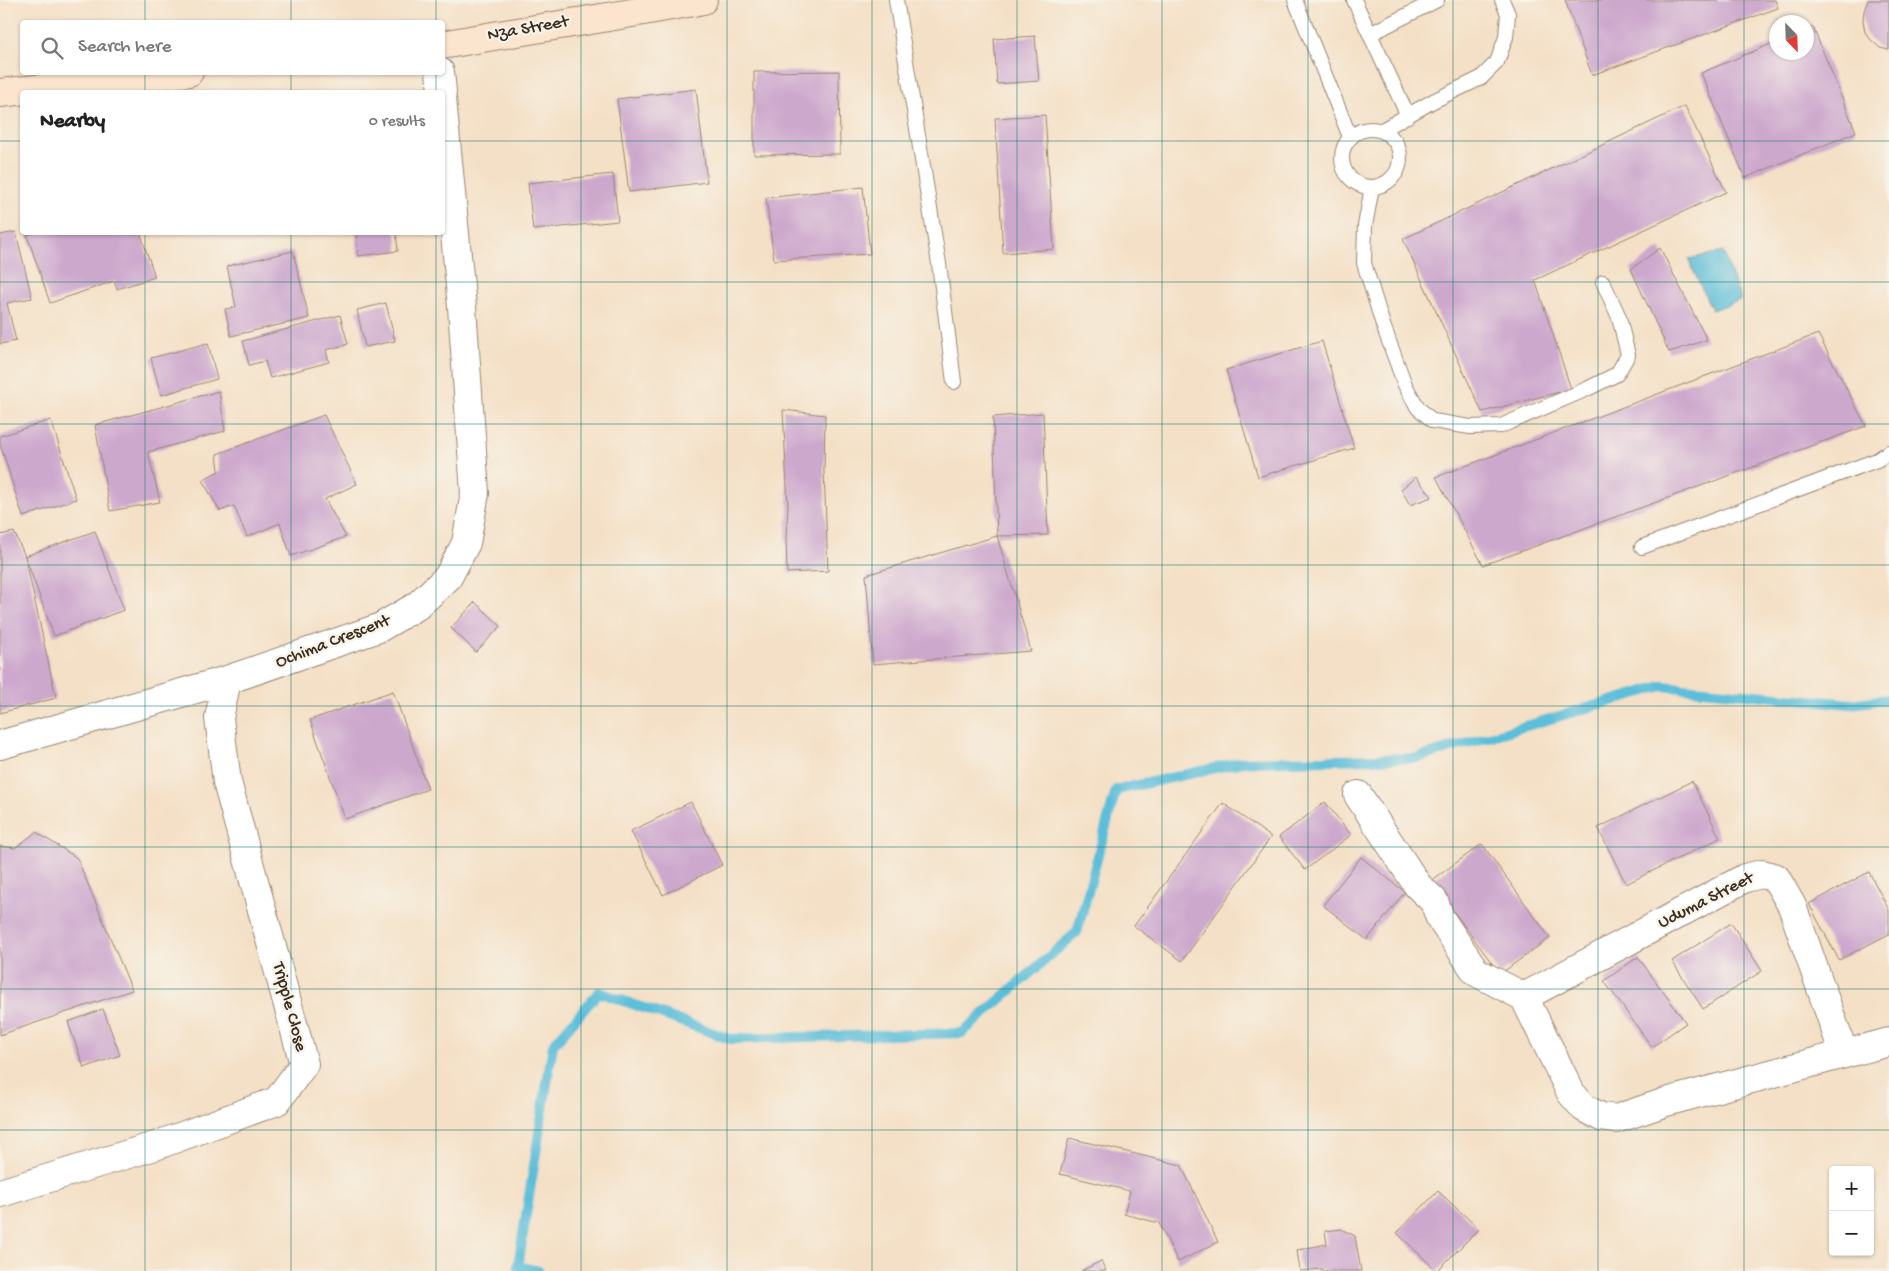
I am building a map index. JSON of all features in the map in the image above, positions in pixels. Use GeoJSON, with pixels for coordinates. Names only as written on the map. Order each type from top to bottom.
{"type":"FeatureCollection","features":[{"type":"Feature","properties":{"kind":"street","name":"Nza Street"},"geometry":{"type":"LineString","coordinates":[[445,44],[645,5],[703,0]]}},
{"type":"Feature","properties":{"kind":"street"},"geometry":{"type":"LineString","coordinates":[[27,90],[162,75]]}},
{"type":"Feature","properties":{"kind":"street"},"geometry":{"type":"LineString","coordinates":[[440,75],[442,90]]}},
{"type":"Feature","properties":{"kind":"street"},"geometry":{"type":"LineString","coordinates":[[0,93],[20,91]]}},
{"type":"Feature","properties":{"kind":"street","name":"Ochima Crescent"},"geometry":{"type":"LineString","coordinates":[[0,745],[227,680],[379,628],[417,606],[448,577],[466,543],[476,493],[462,307],[445,130]]}},
{"type":"Feature","properties":{"kind":"street","name":"Tripple Close"},"geometry":{"type":"LineString","coordinates":[[0,1193],[155,1146],[277,1101],[304,1064],[227,782],[219,718],[227,680]]}},
{"type":"Feature","properties":{"kind":"street"},"geometry":{"type":"LineString","coordinates":[[1358,796],[1418,886],[1434,901],[1440,918],[1476,972],[1524,997],[1571,1093],[1584,1108],[1601,1118],[1616,1119],[1666,1102],[1889,1042]]}},
{"type":"Feature","properties":{"kind":"street","name":"Uduma Street"},"geometry":{"type":"LineString","coordinates":[[1524,997],[1745,878],[1762,874],[1776,878],[1792,906],[1844,1054]]}},
{"type":"Feature","properties":{"kind":"lane"},"geometry":{"type":"LineString","coordinates":[[896,0],[939,264],[954,382]]}},
{"type":"Feature","properties":{"kind":"lane"},"geometry":{"type":"LineString","coordinates":[[1295,0],[1350,137]]}},
{"type":"Feature","properties":{"kind":"lane"},"geometry":{"type":"LineString","coordinates":[[1354,0],[1408,116]]}},
{"type":"Feature","properties":{"kind":"lane"},"geometry":{"type":"LineString","coordinates":[[1370,34],[1437,0]]}},
{"type":"Feature","properties":{"kind":"lane"},"geometry":{"type":"LineString","coordinates":[[1382,130],[1481,78],[1497,62],[1506,37],[1508,14],[1502,0]]}},
{"type":"Feature","properties":{"kind":"lane"},"geometry":{"type":"LineString","coordinates":[[1371,128],[1382,130],[1392,136],[1398,146],[1401,157],[1398,168],[1392,178],[1383,184],[1372,187],[1360,185],[1344,169],[1342,158],[1344,147],[1350,137],[1360,131],[1371,128]]}},
{"type":"Feature","properties":{"kind":"lane"},"geometry":{"type":"LineString","coordinates":[[1372,187],[1365,226],[1364,263],[1383,325],[1405,385],[1418,408],[1433,421],[1470,427],[1501,426],[1617,374],[1628,355],[1619,317],[1603,282]]}},
{"type":"Feature","properties":{"kind":"lane"},"geometry":{"type":"LineString","coordinates":[[1642,547],[1877,460],[1889,452]]}},
{"type":"Feature","properties":{"kind":"water"},"geometry":{"type":"Polygon","coordinates":[[[1723,252],[1741,300],[1712,310],[1688,259],[1723,252]]]}},
{"type":"Feature","properties":{"kind":"building"},"geometry":{"type":"Polygon","coordinates":[[[1565,0],[1775,0],[1778,8],[1592,75],[1565,0]]]}},
{"type":"Feature","properties":{"kind":"building"},"geometry":{"type":"Polygon","coordinates":[[[1868,0],[1889,0],[1889,50],[1880,48],[1865,32],[1863,21],[1868,0]]]}},
{"type":"Feature","properties":{"kind":"building"},"geometry":{"type":"Polygon","coordinates":[[[1814,29],[1856,132],[1745,178],[1701,73],[1769,45],[1769,60],[1814,60],[1814,29]]]}},
{"type":"Feature","properties":{"kind":"building"},"geometry":{"type":"Polygon","coordinates":[[[1035,36],[1039,81],[997,84],[994,39],[1035,36]]]}},
{"type":"Feature","properties":{"kind":"building"},"geometry":{"type":"Polygon","coordinates":[[[839,71],[840,154],[754,155],[754,72],[839,71]]]}},
{"type":"Feature","properties":{"kind":"building"},"geometry":{"type":"Polygon","coordinates":[[[696,89],[707,182],[629,192],[617,99],[696,89]]]}},
{"type":"Feature","properties":{"kind":"building"},"geometry":{"type":"Polygon","coordinates":[[[1685,106],[1726,192],[1535,280],[1571,389],[1482,412],[1403,239],[1685,106]]]}},
{"type":"Feature","properties":{"kind":"building"},"geometry":{"type":"Polygon","coordinates":[[[1045,115],[1054,249],[1003,253],[995,118],[1045,115]]]}},
{"type":"Feature","properties":{"kind":"building"},"geometry":{"type":"Polygon","coordinates":[[[613,174],[618,221],[533,230],[528,183],[613,174]]]}},
{"type":"Feature","properties":{"kind":"building"},"geometry":{"type":"Polygon","coordinates":[[[863,187],[870,254],[774,260],[766,198],[863,187]]]}},
{"type":"Feature","properties":{"kind":"building"},"geometry":{"type":"Polygon","coordinates":[[[16,232],[32,298],[7,303],[16,341],[0,344],[0,235],[16,232]]]}},
{"type":"Feature","properties":{"kind":"building"},"geometry":{"type":"Polygon","coordinates":[[[27,235],[141,235],[155,277],[117,289],[114,281],[50,303],[27,235]]]}},
{"type":"Feature","properties":{"kind":"building"},"geometry":{"type":"Polygon","coordinates":[[[356,235],[396,235],[398,251],[358,256],[356,235]]]}},
{"type":"Feature","properties":{"kind":"building"},"geometry":{"type":"Polygon","coordinates":[[[1660,248],[1707,340],[1669,352],[1631,269],[1660,248]]]}},
{"type":"Feature","properties":{"kind":"building"},"geometry":{"type":"Polygon","coordinates":[[[293,251],[309,318],[231,336],[225,309],[236,307],[227,266],[293,251]]]}},
{"type":"Feature","properties":{"kind":"building"},"geometry":{"type":"Polygon","coordinates":[[[386,303],[395,341],[365,347],[357,310],[386,303]]]}},
{"type":"Feature","properties":{"kind":"building"},"geometry":{"type":"Polygon","coordinates":[[[340,315],[348,344],[326,350],[329,362],[270,378],[265,361],[249,365],[243,341],[340,315]]]}},
{"type":"Feature","properties":{"kind":"building"},"geometry":{"type":"Polygon","coordinates":[[[1818,334],[1866,426],[1483,565],[1436,477],[1818,334]]]}},
{"type":"Feature","properties":{"kind":"building"},"geometry":{"type":"Polygon","coordinates":[[[1322,341],[1354,448],[1258,477],[1226,370],[1322,341]]]}},
{"type":"Feature","properties":{"kind":"building"},"geometry":{"type":"Polygon","coordinates":[[[208,343],[217,379],[161,395],[151,358],[208,343]]]}},
{"type":"Feature","properties":{"kind":"building"},"geometry":{"type":"Polygon","coordinates":[[[219,391],[225,431],[148,452],[160,502],[110,511],[95,425],[219,391]]]}},
{"type":"Feature","properties":{"kind":"building"},"geometry":{"type":"Polygon","coordinates":[[[783,410],[825,415],[824,471],[828,571],[787,573],[786,537],[788,507],[783,410]]]}},
{"type":"Feature","properties":{"kind":"building"},"geometry":{"type":"Polygon","coordinates":[[[1043,413],[1048,535],[997,536],[993,417],[1043,413]]]}},
{"type":"Feature","properties":{"kind":"building"},"geometry":{"type":"Polygon","coordinates":[[[324,415],[357,484],[325,499],[346,537],[291,556],[280,523],[247,537],[234,506],[220,511],[202,480],[219,471],[217,454],[324,415]]]}},
{"type":"Feature","properties":{"kind":"building"},"geometry":{"type":"Polygon","coordinates":[[[51,420],[76,499],[23,517],[0,444],[0,436],[51,420]]]}},
{"type":"Feature","properties":{"kind":"building"},"geometry":{"type":"Polygon","coordinates":[[[1416,477],[1432,497],[1410,505],[1401,489],[1416,477]]]}},
{"type":"Feature","properties":{"kind":"building"},"geometry":{"type":"Polygon","coordinates":[[[95,531],[124,610],[54,636],[25,556],[95,531]]]}},
{"type":"Feature","properties":{"kind":"building"},"geometry":{"type":"Polygon","coordinates":[[[14,532],[25,556],[56,698],[0,713],[0,535],[14,532]]]}},
{"type":"Feature","properties":{"kind":"building"},"geometry":{"type":"Polygon","coordinates":[[[997,536],[1031,651],[873,664],[866,575],[997,536]]]}},
{"type":"Feature","properties":{"kind":"building"},"geometry":{"type":"Polygon","coordinates":[[[475,602],[501,626],[476,652],[451,628],[475,602]]]}},
{"type":"Feature","properties":{"kind":"building"},"geometry":{"type":"Polygon","coordinates":[[[393,691],[428,789],[345,819],[310,720],[393,691]]]}},
{"type":"Feature","properties":{"kind":"building"},"geometry":{"type":"Polygon","coordinates":[[[1692,781],[1720,838],[1626,884],[1598,828],[1692,781]]]}},
{"type":"Feature","properties":{"kind":"building"},"geometry":{"type":"Polygon","coordinates":[[[691,802],[722,865],[663,895],[631,831],[691,802]]]}},
{"type":"Feature","properties":{"kind":"building"},"geometry":{"type":"Polygon","coordinates":[[[1325,802],[1351,835],[1305,870],[1279,837],[1325,802]]]}},
{"type":"Feature","properties":{"kind":"building"},"geometry":{"type":"Polygon","coordinates":[[[1223,803],[1271,837],[1182,961],[1134,926],[1223,803]]]}},
{"type":"Feature","properties":{"kind":"building"},"geometry":{"type":"Polygon","coordinates":[[[36,832],[77,858],[132,990],[0,1035],[0,846],[15,848],[36,832]]]}},
{"type":"Feature","properties":{"kind":"building"},"geometry":{"type":"Polygon","coordinates":[[[1482,844],[1550,938],[1500,974],[1431,881],[1482,844]]]}},
{"type":"Feature","properties":{"kind":"building"},"geometry":{"type":"Polygon","coordinates":[[[1361,857],[1405,892],[1367,940],[1323,905],[1361,857]]]}},
{"type":"Feature","properties":{"kind":"building"},"geometry":{"type":"Polygon","coordinates":[[[1869,872],[1889,910],[1889,934],[1839,960],[1809,904],[1869,872]]]}},
{"type":"Feature","properties":{"kind":"building"},"geometry":{"type":"Polygon","coordinates":[[[1731,923],[1762,971],[1703,1009],[1672,961],[1731,923]]]}},
{"type":"Feature","properties":{"kind":"building"},"geometry":{"type":"Polygon","coordinates":[[[1638,957],[1686,1023],[1652,1047],[1604,981],[1638,957]]]}},
{"type":"Feature","properties":{"kind":"building"},"geometry":{"type":"Polygon","coordinates":[[[103,1009],[120,1055],[84,1068],[68,1022],[103,1009]]]}},
{"type":"Feature","properties":{"kind":"building"},"geometry":{"type":"Polygon","coordinates":[[[1069,1138],[1181,1165],[1218,1242],[1178,1262],[1159,1223],[1124,1214],[1130,1191],[1060,1174],[1069,1138]]]}},
{"type":"Feature","properties":{"kind":"building"},"geometry":{"type":"Polygon","coordinates":[[[1438,1191],[1479,1229],[1437,1271],[1397,1233],[1438,1191]]]}},
{"type":"Feature","properties":{"kind":"building"},"geometry":{"type":"Polygon","coordinates":[[[1341,1229],[1355,1236],[1361,1271],[1323,1271],[1322,1269],[1300,1271],[1297,1250],[1327,1244],[1325,1231],[1341,1229]]]}},
{"type":"Feature","properties":{"kind":"building"},"geometry":{"type":"Polygon","coordinates":[[[1101,1261],[1106,1271],[1081,1271],[1101,1261]]]}},
{"type":"Feature","properties":{"kind":"waterway"},"geometry":{"type":"LineString","coordinates":[[539,1271],[518,1266],[553,1045],[599,992],[730,1039],[962,1033],[1077,932],[1116,790],[1242,762],[1417,758],[1662,686],[1850,704],[1889,699]]}}]}
